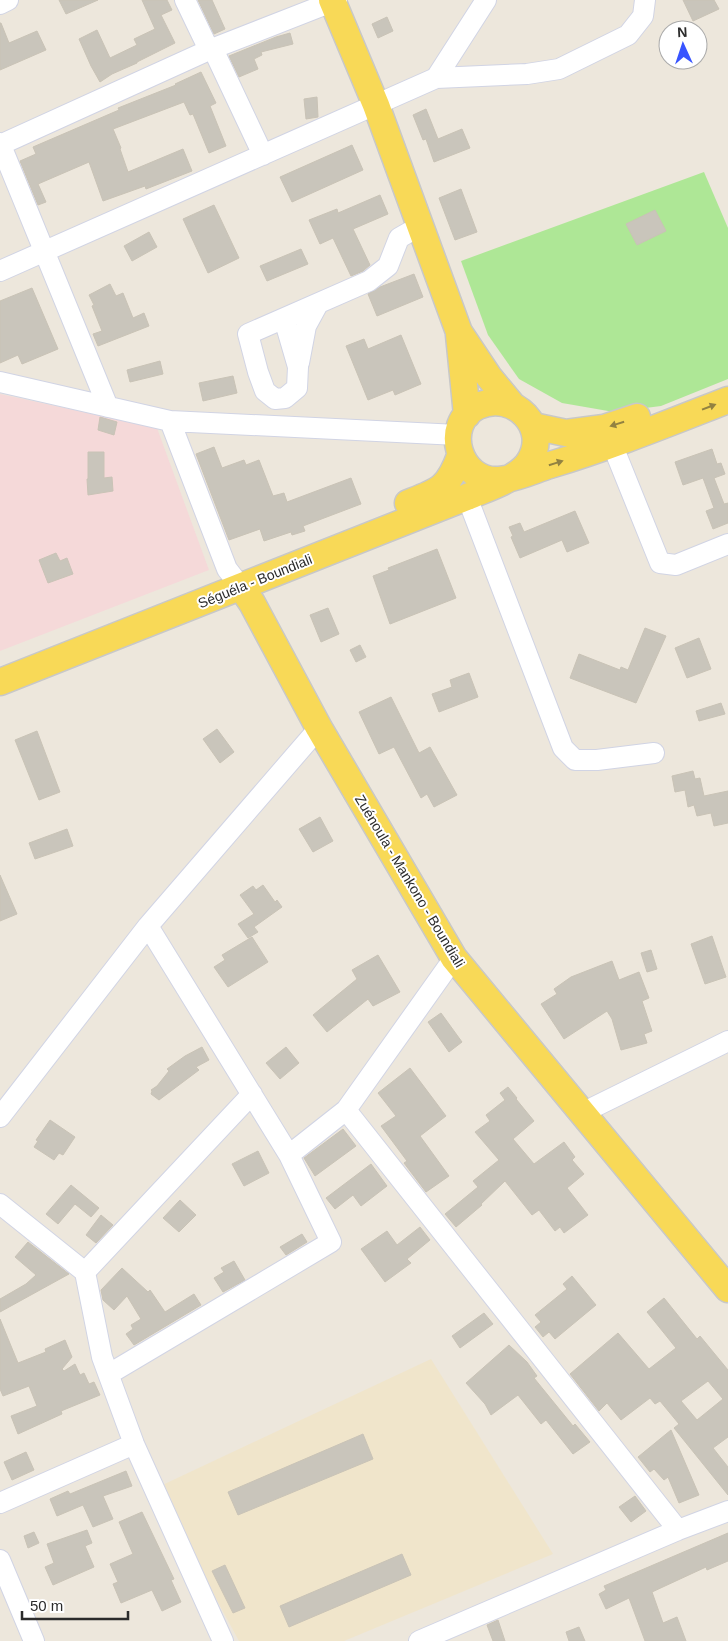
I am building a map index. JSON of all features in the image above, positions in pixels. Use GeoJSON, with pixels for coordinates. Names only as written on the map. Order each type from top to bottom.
{"type":"FeatureCollection","features":[{"type":"Feature","properties":{"kind":"main road"},"geometry":{"type":"LineString","coordinates":[[334,1],[376,105],[459,332],[489,377],[513,406]]}},
{"type":"Feature","properties":{"kind":"main road"},"geometry":{"type":"LineString","coordinates":[[459,332],[461,435],[467,466],[476,474],[486,479],[510,478],[612,444],[728,400]]}},
{"type":"Feature","properties":{"kind":"main road"},"geometry":{"type":"LineString","coordinates":[[461,435],[476,407],[488,403],[501,402],[513,406],[521,411],[533,426],[566,433],[604,428],[648,414],[728,381]]}},
{"type":"Feature","properties":{"kind":"main road","name":"Séguéla - Boundiali"},"geometry":{"type":"LineString","coordinates":[[0,667],[467,497],[510,478],[521,472],[529,462],[534,451],[536,439],[533,426]]}},
{"type":"Feature","properties":{"kind":"main road","name":"Séguéla - Boundiali"},"geometry":{"type":"LineString","coordinates":[[0,682],[428,496],[447,484],[454,474],[461,435]]}},
{"type":"Feature","properties":{"kind":"main road","name":"Zuénoula - Mankono - Boundiali"},"geometry":{"type":"LineString","coordinates":[[236,581],[252,603],[319,728],[454,958],[728,1289]]}},
{"type":"Feature","properties":{"kind":"street"},"geometry":{"type":"LineString","coordinates":[[0,4],[8,0]]}},
{"type":"Feature","properties":{"kind":"street"},"geometry":{"type":"LineString","coordinates":[[186,0],[263,155]]}},
{"type":"Feature","properties":{"kind":"street"},"geometry":{"type":"LineString","coordinates":[[436,78],[486,0]]}},
{"type":"Feature","properties":{"kind":"street"},"geometry":{"type":"LineString","coordinates":[[0,271],[436,78],[527,74],[559,69],[628,35],[643,16],[645,0]]}},
{"type":"Feature","properties":{"kind":"street"},"geometry":{"type":"LineString","coordinates":[[108,407],[0,144],[211,50],[334,1]]}},
{"type":"Feature","properties":{"kind":"street"},"geometry":{"type":"LineString","coordinates":[[318,304],[306,326],[298,367],[297,388],[285,398],[275,399],[265,391],[248,334],[368,281],[388,266],[399,238],[420,226]]}},
{"type":"Feature","properties":{"kind":"street"},"geometry":{"type":"LineString","coordinates":[[284,319],[298,367]]}},
{"type":"Feature","properties":{"kind":"street"},"geometry":{"type":"LineString","coordinates":[[0,382],[170,421],[461,435]]}},
{"type":"Feature","properties":{"kind":"street"},"geometry":{"type":"LineString","coordinates":[[170,421],[227,569],[236,581]]}},
{"type":"Feature","properties":{"kind":"street"},"geometry":{"type":"LineString","coordinates":[[612,444],[660,563],[676,565],[728,544]]}},
{"type":"Feature","properties":{"kind":"street"},"geometry":{"type":"LineString","coordinates":[[467,497],[563,748],[575,760],[597,760],[654,753]]}},
{"type":"Feature","properties":{"kind":"street"},"geometry":{"type":"LineString","coordinates":[[0,1117],[148,926],[319,728]]}},
{"type":"Feature","properties":{"kind":"street"},"geometry":{"type":"LineString","coordinates":[[109,1374],[331,1242],[289,1155],[148,926]]}},
{"type":"Feature","properties":{"kind":"street"},"geometry":{"type":"LineString","coordinates":[[289,1155],[346,1110],[454,958]]}},
{"type":"Feature","properties":{"kind":"street"},"geometry":{"type":"LineString","coordinates":[[582,1113],[728,1042]]}},
{"type":"Feature","properties":{"kind":"street"},"geometry":{"type":"LineString","coordinates":[[85,1272],[252,1094]]}},
{"type":"Feature","properties":{"kind":"street"},"geometry":{"type":"LineString","coordinates":[[346,1110],[678,1530]]}},
{"type":"Feature","properties":{"kind":"street"},"geometry":{"type":"LineString","coordinates":[[0,1204],[85,1272],[102,1357],[134,1444],[223,1641]]}},
{"type":"Feature","properties":{"kind":"street"},"geometry":{"type":"LineString","coordinates":[[0,1502],[134,1444]]}},
{"type":"Feature","properties":{"kind":"street"},"geometry":{"type":"LineString","coordinates":[[418,1641],[678,1530],[728,1511]]}},
{"type":"Feature","properties":{"kind":"street"},"geometry":{"type":"LineString","coordinates":[[0,1560],[34,1641]]}},
{"type":"Feature","properties":{"kind":"shaded area"},"geometry":{"type":"Polygon","coordinates":[[[0,394],[157,428],[209,570],[0,651],[0,394]]]}},
{"type":"Feature","properties":{"kind":"shaded area"},"geometry":{"type":"Polygon","coordinates":[[[431,1359],[553,1554],[344,1641],[239,1641],[156,1488],[431,1359]]]}},
{"type":"Feature","properties":{"kind":"green space"},"geometry":{"type":"Polygon","coordinates":[[[704,172],[728,228],[728,379],[661,406],[614,412],[562,403],[519,379],[488,335],[461,261],[704,172]]]}},
{"type":"Feature","properties":{"kind":"building"},"geometry":{"type":"Polygon","coordinates":[[[59,0],[98,0],[66,14],[59,0]]]}},
{"type":"Feature","properties":{"kind":"building"},"geometry":{"type":"Polygon","coordinates":[[[142,0],[167,0],[172,10],[161,15],[175,43],[112,74],[100,82],[79,39],[97,30],[110,58],[137,45],[134,39],[155,29],[142,0]]]}},
{"type":"Feature","properties":{"kind":"building"},"geometry":{"type":"Polygon","coordinates":[[[198,0],[212,0],[225,29],[214,34],[198,0]]]}},
{"type":"Feature","properties":{"kind":"building"},"geometry":{"type":"Polygon","coordinates":[[[683,0],[714,0],[719,9],[693,20],[683,0]]]}},
{"type":"Feature","properties":{"kind":"building"},"geometry":{"type":"Polygon","coordinates":[[[387,17],[393,31],[378,38],[372,24],[387,17]]]}},
{"type":"Feature","properties":{"kind":"building"},"geometry":{"type":"Polygon","coordinates":[[[0,23],[9,43],[37,31],[46,50],[0,70],[0,23]]]}},
{"type":"Feature","properties":{"kind":"building"},"geometry":{"type":"Polygon","coordinates":[[[290,33],[293,44],[261,52],[262,55],[254,59],[258,69],[239,77],[229,56],[290,33]]]}},
{"type":"Feature","properties":{"kind":"building"},"geometry":{"type":"Polygon","coordinates":[[[201,72],[216,103],[210,106],[226,146],[209,153],[193,114],[190,115],[184,102],[113,129],[128,172],[183,149],[192,171],[146,189],[145,186],[103,201],[89,162],[38,184],[46,202],[38,205],[20,161],[36,154],[33,147],[119,110],[118,108],[176,85],[201,72]]]}},
{"type":"Feature","properties":{"kind":"building"},"geometry":{"type":"Polygon","coordinates":[[[317,97],[318,117],[306,119],[304,99],[317,97]]]}},
{"type":"Feature","properties":{"kind":"building"},"geometry":{"type":"Polygon","coordinates":[[[426,109],[438,139],[462,129],[470,148],[434,162],[426,139],[423,140],[413,115],[426,109]]]}},
{"type":"Feature","properties":{"kind":"building"},"geometry":{"type":"Polygon","coordinates":[[[352,145],[363,170],[292,202],[280,177],[352,145]]]}},
{"type":"Feature","properties":{"kind":"building"},"geometry":{"type":"Polygon","coordinates":[[[461,189],[477,232],[455,240],[439,198],[461,189]]]}},
{"type":"Feature","properties":{"kind":"building"},"geometry":{"type":"Polygon","coordinates":[[[380,195],[388,214],[353,229],[370,265],[363,271],[351,276],[333,238],[320,244],[309,220],[337,209],[338,213],[380,195]]]}},
{"type":"Feature","properties":{"kind":"building"},"geometry":{"type":"Polygon","coordinates":[[[214,205],[239,258],[208,273],[183,219],[214,205]]]}},
{"type":"Feature","properties":{"kind":"building"},"geometry":{"type":"Polygon","coordinates":[[[655,210],[666,231],[637,245],[626,224],[655,210]]]}},
{"type":"Feature","properties":{"kind":"building"},"geometry":{"type":"Polygon","coordinates":[[[149,232],[157,247],[132,261],[124,246],[149,232]]]}},
{"type":"Feature","properties":{"kind":"building"},"geometry":{"type":"Polygon","coordinates":[[[301,249],[308,264],[267,281],[260,266],[301,249]]]}},
{"type":"Feature","properties":{"kind":"building"},"geometry":{"type":"Polygon","coordinates":[[[414,274],[423,297],[377,316],[368,294],[380,287],[414,274]]]}},
{"type":"Feature","properties":{"kind":"building"},"geometry":{"type":"Polygon","coordinates":[[[110,284],[116,296],[123,293],[133,318],[144,313],[149,326],[98,346],[93,334],[102,331],[89,295],[110,284]]]}},
{"type":"Feature","properties":{"kind":"building"},"geometry":{"type":"Polygon","coordinates":[[[32,288],[58,349],[22,364],[18,355],[0,363],[0,301],[32,288]]]}},
{"type":"Feature","properties":{"kind":"building"},"geometry":{"type":"Polygon","coordinates":[[[401,335],[421,384],[395,395],[393,390],[368,400],[346,346],[364,339],[368,349],[401,335]]]}},
{"type":"Feature","properties":{"kind":"building"},"geometry":{"type":"Polygon","coordinates":[[[160,361],[163,374],[130,382],[127,370],[160,361]]]}},
{"type":"Feature","properties":{"kind":"building"},"geometry":{"type":"Polygon","coordinates":[[[233,376],[237,393],[203,401],[199,383],[233,376]]]}},
{"type":"Feature","properties":{"kind":"building"},"geometry":{"type":"Polygon","coordinates":[[[100,417],[117,422],[114,435],[98,430],[100,417]]]}},
{"type":"Feature","properties":{"kind":"building"},"geometry":{"type":"Polygon","coordinates":[[[214,447],[222,468],[244,460],[246,465],[259,460],[273,496],[284,493],[287,502],[351,478],[361,504],[303,526],[305,531],[292,535],[291,532],[264,541],[260,529],[229,540],[196,454],[214,447]]]}},
{"type":"Feature","properties":{"kind":"building"},"geometry":{"type":"Polygon","coordinates":[[[712,449],[717,464],[721,463],[725,474],[714,478],[724,504],[728,503],[728,523],[713,529],[706,511],[714,508],[703,478],[683,485],[675,462],[712,449]]]}},
{"type":"Feature","properties":{"kind":"building"},"geometry":{"type":"Polygon","coordinates":[[[88,452],[104,452],[104,478],[112,477],[113,491],[88,495],[88,452]]]}},
{"type":"Feature","properties":{"kind":"building"},"geometry":{"type":"Polygon","coordinates":[[[575,511],[589,543],[567,552],[562,540],[520,558],[509,527],[520,523],[524,532],[575,511]]]}},
{"type":"Feature","properties":{"kind":"building"},"geometry":{"type":"Polygon","coordinates":[[[437,549],[456,598],[390,624],[373,576],[389,570],[388,568],[437,549]]]}},
{"type":"Feature","properties":{"kind":"building"},"geometry":{"type":"Polygon","coordinates":[[[56,553],[60,561],[67,558],[73,574],[48,583],[39,560],[56,553]]]}},
{"type":"Feature","properties":{"kind":"building"},"geometry":{"type":"Polygon","coordinates":[[[328,608],[339,634],[321,642],[310,615],[328,608]]]}},
{"type":"Feature","properties":{"kind":"building"},"geometry":{"type":"Polygon","coordinates":[[[645,628],[666,636],[636,703],[570,678],[579,654],[620,670],[621,667],[628,670],[645,628]]]}},
{"type":"Feature","properties":{"kind":"building"},"geometry":{"type":"Polygon","coordinates":[[[699,638],[711,669],[687,678],[675,648],[699,638]]]}},
{"type":"Feature","properties":{"kind":"building"},"geometry":{"type":"Polygon","coordinates":[[[360,645],[366,657],[356,662],[350,650],[360,645]]]}},
{"type":"Feature","properties":{"kind":"building"},"geometry":{"type":"Polygon","coordinates":[[[469,673],[478,697],[439,712],[432,694],[452,687],[450,680],[469,673]]]}},
{"type":"Feature","properties":{"kind":"building"},"geometry":{"type":"Polygon","coordinates":[[[391,697],[419,753],[430,747],[457,795],[434,807],[427,794],[421,798],[394,747],[379,754],[359,712],[391,697]]]}},
{"type":"Feature","properties":{"kind":"building"},"geometry":{"type":"Polygon","coordinates":[[[721,703],[725,714],[699,721],[696,711],[721,703]]]}},
{"type":"Feature","properties":{"kind":"building"},"geometry":{"type":"Polygon","coordinates":[[[217,729],[234,752],[220,763],[203,739],[217,729]]]}},
{"type":"Feature","properties":{"kind":"building"},"geometry":{"type":"Polygon","coordinates":[[[37,731],[60,792],[39,800],[15,740],[37,731]]]}},
{"type":"Feature","properties":{"kind":"building"},"geometry":{"type":"Polygon","coordinates":[[[693,771],[695,779],[700,778],[704,796],[728,791],[728,823],[714,826],[711,813],[697,816],[694,805],[688,807],[685,790],[675,792],[672,776],[693,771]]]}},
{"type":"Feature","properties":{"kind":"building"},"geometry":{"type":"Polygon","coordinates":[[[320,817],[333,841],[313,852],[299,829],[320,817]]]}},
{"type":"Feature","properties":{"kind":"building"},"geometry":{"type":"Polygon","coordinates":[[[67,829],[73,846],[35,859],[29,843],[67,829]]]}},
{"type":"Feature","properties":{"kind":"building"},"geometry":{"type":"Polygon","coordinates":[[[0,875],[17,914],[0,921],[0,875]]]}},
{"type":"Feature","properties":{"kind":"building"},"geometry":{"type":"Polygon","coordinates":[[[263,885],[275,902],[277,900],[282,907],[254,927],[258,932],[248,938],[238,924],[254,914],[240,895],[253,886],[256,890],[263,885]]]}},
{"type":"Feature","properties":{"kind":"building"},"geometry":{"type":"Polygon","coordinates":[[[712,936],[726,977],[705,984],[691,944],[712,936]]]}},
{"type":"Feature","properties":{"kind":"building"},"geometry":{"type":"Polygon","coordinates":[[[252,937],[268,962],[228,987],[214,967],[225,960],[222,955],[252,937]]]}},
{"type":"Feature","properties":{"kind":"building"},"geometry":{"type":"Polygon","coordinates":[[[651,950],[657,969],[647,972],[641,953],[651,950]]]}},
{"type":"Feature","properties":{"kind":"building"},"geometry":{"type":"Polygon","coordinates":[[[378,955],[400,992],[373,1006],[368,999],[327,1032],[313,1015],[357,979],[352,970],[378,955]]]}},
{"type":"Feature","properties":{"kind":"building"},"geometry":{"type":"Polygon","coordinates":[[[612,961],[619,980],[639,972],[649,998],[642,1001],[652,1031],[644,1034],[647,1043],[621,1050],[612,1019],[607,1011],[564,1039],[541,1004],[557,994],[554,989],[571,977],[612,961]]]}},
{"type":"Feature","properties":{"kind":"building"},"geometry":{"type":"Polygon","coordinates":[[[441,1013],[462,1042],[449,1052],[428,1022],[441,1013]]]}},
{"type":"Feature","properties":{"kind":"building"},"geometry":{"type":"Polygon","coordinates":[[[202,1047],[209,1060],[196,1067],[199,1070],[159,1100],[151,1094],[151,1090],[157,1086],[169,1071],[167,1069],[202,1047]]]}},
{"type":"Feature","properties":{"kind":"building"},"geometry":{"type":"Polygon","coordinates":[[[286,1047],[299,1063],[280,1079],[266,1063],[286,1047]]]}},
{"type":"Feature","properties":{"kind":"building"},"geometry":{"type":"Polygon","coordinates":[[[410,1068],[446,1116],[420,1136],[449,1176],[426,1192],[404,1163],[407,1161],[381,1126],[396,1116],[378,1093],[410,1068]]]}},
{"type":"Feature","properties":{"kind":"building"},"geometry":{"type":"Polygon","coordinates":[[[508,1087],[534,1121],[513,1139],[534,1164],[564,1142],[575,1157],[572,1160],[584,1174],[567,1188],[588,1215],[564,1233],[560,1227],[555,1231],[539,1210],[532,1215],[505,1181],[482,1205],[456,1227],[445,1214],[478,1187],[473,1181],[499,1160],[475,1132],[490,1121],[486,1115],[505,1100],[500,1093],[508,1087]]]}},
{"type":"Feature","properties":{"kind":"building"},"geometry":{"type":"Polygon","coordinates":[[[50,1120],[75,1137],[63,1155],[59,1153],[54,1160],[34,1147],[38,1141],[36,1140],[50,1120]]]}},
{"type":"Feature","properties":{"kind":"building"},"geometry":{"type":"Polygon","coordinates":[[[343,1129],[356,1146],[315,1176],[304,1158],[343,1129]]]}},
{"type":"Feature","properties":{"kind":"building"},"geometry":{"type":"Polygon","coordinates":[[[258,1151],[269,1173],[244,1186],[232,1164],[258,1151]]]}},
{"type":"Feature","properties":{"kind":"building"},"geometry":{"type":"Polygon","coordinates":[[[371,1164],[387,1186],[361,1206],[353,1195],[335,1209],[326,1198],[371,1164]]]}},
{"type":"Feature","properties":{"kind":"building"},"geometry":{"type":"Polygon","coordinates":[[[71,1185],[99,1208],[91,1217],[75,1204],[58,1224],[46,1214],[71,1185]]]}},
{"type":"Feature","properties":{"kind":"building"},"geometry":{"type":"Polygon","coordinates":[[[180,1200],[196,1215],[179,1232],[163,1218],[180,1200]]]}},
{"type":"Feature","properties":{"kind":"building"},"geometry":{"type":"Polygon","coordinates":[[[101,1215],[113,1225],[96,1243],[86,1235],[101,1215]]]}},
{"type":"Feature","properties":{"kind":"building"},"geometry":{"type":"Polygon","coordinates":[[[420,1227],[430,1240],[407,1259],[411,1263],[385,1282],[361,1249],[387,1231],[397,1245],[420,1227]]]}},
{"type":"Feature","properties":{"kind":"building"},"geometry":{"type":"Polygon","coordinates":[[[302,1234],[307,1242],[286,1255],[280,1247],[302,1234]]]}},
{"type":"Feature","properties":{"kind":"building"},"geometry":{"type":"Polygon","coordinates":[[[28,1242],[69,1274],[0,1312],[0,1299],[26,1284],[36,1275],[15,1257],[28,1242]]]}},
{"type":"Feature","properties":{"kind":"building"},"geometry":{"type":"Polygon","coordinates":[[[234,1261],[245,1280],[223,1292],[214,1278],[224,1272],[221,1268],[234,1261]]]}},
{"type":"Feature","properties":{"kind":"building"},"geometry":{"type":"Polygon","coordinates":[[[122,1268],[148,1292],[150,1290],[165,1312],[194,1294],[201,1305],[134,1345],[126,1334],[133,1329],[131,1325],[141,1319],[127,1296],[114,1310],[103,1300],[101,1290],[122,1268]]]}},
{"type":"Feature","properties":{"kind":"building"},"geometry":{"type":"Polygon","coordinates":[[[572,1276],[596,1305],[555,1339],[549,1332],[543,1337],[535,1327],[541,1322],[535,1315],[567,1289],[563,1284],[572,1276]]]}},
{"type":"Feature","properties":{"kind":"building"},"geometry":{"type":"Polygon","coordinates":[[[664,1298],[697,1339],[700,1336],[728,1370],[728,1437],[713,1448],[728,1467],[728,1495],[674,1428],[679,1424],[660,1401],[655,1404],[650,1398],[621,1420],[607,1403],[599,1411],[570,1374],[618,1333],[649,1369],[676,1348],[647,1312],[664,1298]],[[708,1381],[681,1401],[697,1420],[723,1399],[708,1381]]]}},
{"type":"Feature","properties":{"kind":"building"},"geometry":{"type":"Polygon","coordinates":[[[484,1313],[493,1324],[460,1348],[452,1336],[484,1313]]]}},
{"type":"Feature","properties":{"kind":"building"},"geometry":{"type":"Polygon","coordinates":[[[0,1319],[18,1363],[46,1352],[45,1349],[65,1340],[72,1357],[62,1369],[64,1371],[75,1364],[80,1375],[84,1373],[89,1384],[94,1382],[100,1395],[61,1411],[62,1414],[18,1434],[11,1416],[37,1406],[29,1386],[3,1396],[0,1389],[0,1319]]]}},
{"type":"Feature","properties":{"kind":"building"},"geometry":{"type":"Polygon","coordinates":[[[509,1345],[527,1362],[537,1376],[534,1378],[573,1426],[575,1424],[590,1442],[573,1454],[546,1420],[541,1424],[518,1395],[491,1415],[485,1404],[466,1383],[509,1345]]]}},
{"type":"Feature","properties":{"kind":"building"},"geometry":{"type":"Polygon","coordinates":[[[671,1430],[699,1495],[679,1503],[668,1477],[664,1480],[654,1469],[650,1472],[638,1457],[671,1430]]]}},
{"type":"Feature","properties":{"kind":"building"},"geometry":{"type":"Polygon","coordinates":[[[363,1434],[373,1459],[238,1515],[228,1492],[363,1434]]]}},
{"type":"Feature","properties":{"kind":"building"},"geometry":{"type":"Polygon","coordinates":[[[26,1452],[34,1470],[12,1480],[4,1462],[26,1452]]]}},
{"type":"Feature","properties":{"kind":"building"},"geometry":{"type":"Polygon","coordinates":[[[126,1471],[132,1486],[103,1496],[113,1519],[93,1527],[83,1505],[57,1516],[50,1499],[68,1491],[70,1494],[126,1471]]]}},
{"type":"Feature","properties":{"kind":"building"},"geometry":{"type":"Polygon","coordinates":[[[635,1496],[646,1511],[631,1522],[619,1507],[635,1496]]]}},
{"type":"Feature","properties":{"kind":"building"},"geometry":{"type":"Polygon","coordinates":[[[142,1512],[174,1579],[171,1580],[181,1602],[162,1611],[152,1590],[121,1603],[113,1584],[118,1582],[110,1564],[133,1554],[119,1522],[142,1512]]]}},
{"type":"Feature","properties":{"kind":"building"},"geometry":{"type":"Polygon","coordinates":[[[87,1530],[92,1543],[85,1546],[94,1567],[53,1585],[45,1567],[54,1563],[47,1544],[87,1530]]]}},
{"type":"Feature","properties":{"kind":"building"},"geometry":{"type":"Polygon","coordinates":[[[34,1532],[39,1543],[28,1548],[24,1536],[34,1532]]]}},
{"type":"Feature","properties":{"kind":"building"},"geometry":{"type":"Polygon","coordinates":[[[728,1533],[728,1561],[707,1570],[706,1567],[652,1592],[663,1623],[677,1617],[686,1641],[645,1641],[629,1598],[606,1609],[599,1594],[606,1590],[604,1586],[728,1533]]]}},
{"type":"Feature","properties":{"kind":"building"},"geometry":{"type":"Polygon","coordinates":[[[402,1554],[411,1575],[289,1627],[280,1606],[402,1554]]]}},
{"type":"Feature","properties":{"kind":"building"},"geometry":{"type":"Polygon","coordinates":[[[225,1565],[245,1608],[233,1613],[212,1571],[225,1565]]]}},
{"type":"Feature","properties":{"kind":"building"},"geometry":{"type":"Polygon","coordinates":[[[498,1620],[505,1641],[493,1641],[487,1625],[498,1620]]]}},
{"type":"Feature","properties":{"kind":"building"},"geometry":{"type":"Polygon","coordinates":[[[579,1627],[585,1641],[569,1641],[566,1632],[579,1627]]]}}]}
